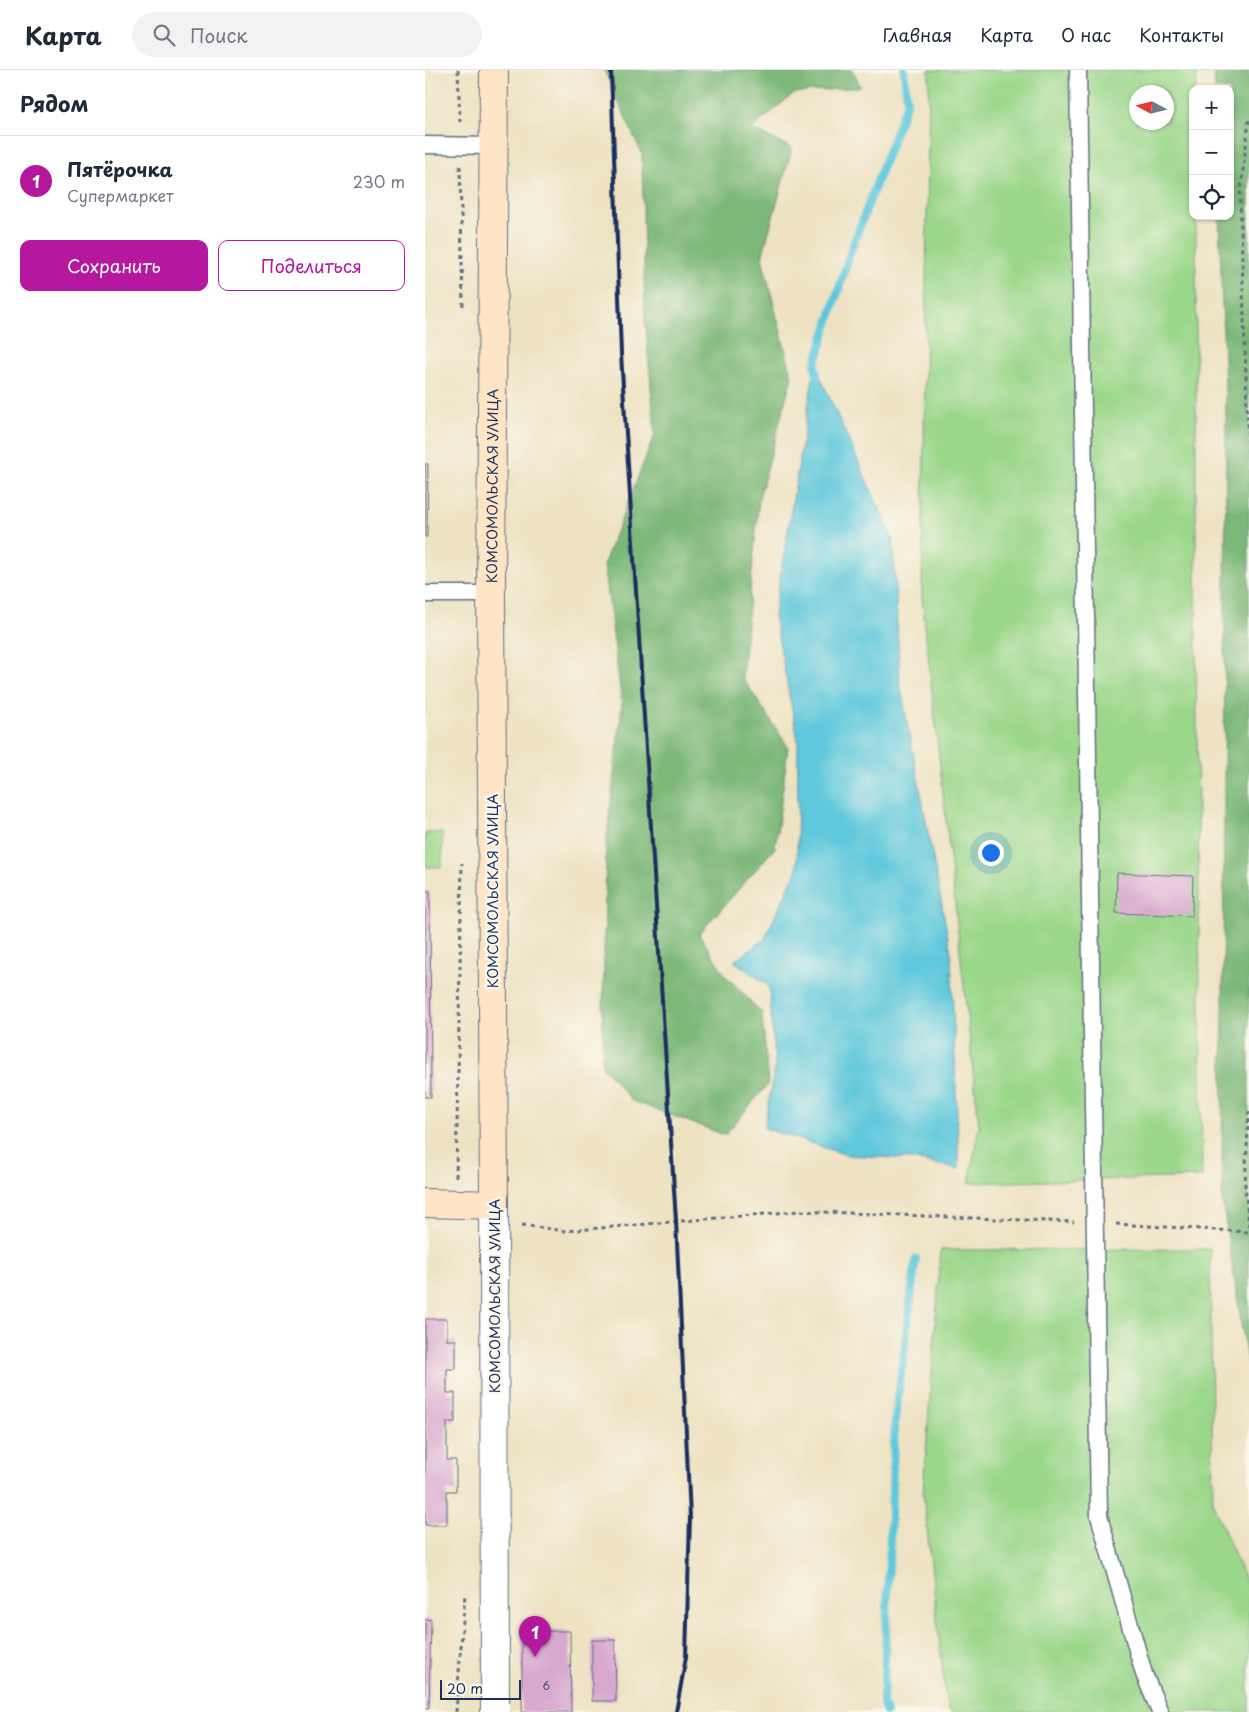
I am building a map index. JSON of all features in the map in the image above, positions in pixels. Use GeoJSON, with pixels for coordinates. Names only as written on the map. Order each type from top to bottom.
{"type":"FeatureCollection","features":[{"type":"Feature","properties":{"kind":"street","name":"КОМСОМОЛЬСКАЯ УЛИЦА"},"geometry":{"type":"LineString","coordinates":[[494,70],[491,594],[495,1712]]}},
{"type":"Feature","properties":{"kind":"street"},"geometry":{"type":"LineString","coordinates":[[425,1203],[494,1213]]}},
{"type":"Feature","properties":{"kind":"lane"},"geometry":{"type":"LineString","coordinates":[[1078,70],[1099,1516],[1144,1674],[1160,1712]]}},
{"type":"Feature","properties":{"kind":"lane"},"geometry":{"type":"LineString","coordinates":[[425,145],[494,146]]}},
{"type":"Feature","properties":{"kind":"lane"},"geometry":{"type":"LineString","coordinates":[[425,594],[491,594]]}},
{"type":"Feature","properties":{"kind":"path"},"geometry":{"type":"LineString","coordinates":[[1249,120],[1240,197],[1249,467]]}},
{"type":"Feature","properties":{"kind":"path"},"geometry":{"type":"LineString","coordinates":[[1249,1111],[1245,1184],[1249,1226]]}},
{"type":"Feature","properties":{"kind":"path"},"geometry":{"type":"LineString","coordinates":[[494,1213],[565,1231],[799,1211],[1095,1223],[1249,1232]]}},
{"type":"Feature","properties":{"kind":"green space"},"geometry":{"type":"Polygon","coordinates":[[[604,70],[852,70],[861,87],[794,93],[752,129],[792,148],[762,257],[792,377],[759,498],[742,677],[788,747],[775,848],[699,934],[725,975],[762,1013],[768,1084],[725,1135],[632,1101],[602,1066],[606,845],[622,705],[604,563],[655,434],[645,317],[642,154],[604,70]]]}},
{"type":"Feature","properties":{"kind":"green space"},"geometry":{"type":"Polygon","coordinates":[[[929,70],[1196,70],[1196,85],[1189,85],[1189,220],[1196,220],[1196,648],[1202,1177],[969,1183],[979,1125],[922,599],[929,70]]]}},
{"type":"Feature","properties":{"kind":"green space"},"geometry":{"type":"Polygon","coordinates":[[[1214,70],[1249,70],[1249,1374],[1222,1199],[1226,417],[1219,220],[1234,220],[1234,85],[1215,85],[1214,70]]]}},
{"type":"Feature","properties":{"kind":"green space"},"geometry":{"type":"Polygon","coordinates":[[[425,833],[442,833],[442,867],[425,867],[425,833]]]}},
{"type":"Feature","properties":{"kind":"green space"},"geometry":{"type":"Polygon","coordinates":[[[1210,1249],[1213,1504],[1249,1589],[1249,1712],[950,1712],[946,1700],[923,1492],[941,1250],[1210,1249]]]}},
{"type":"Feature","properties":{"kind":"water"},"geometry":{"type":"Polygon","coordinates":[[[815,365],[893,539],[900,684],[951,953],[959,1169],[911,1159],[847,1155],[764,1128],[775,1065],[769,986],[734,961],[764,940],[797,869],[798,741],[774,615],[815,365]]]}},
{"type":"Feature","properties":{"kind":"building"},"geometry":{"type":"Polygon","coordinates":[[[425,464],[428,464],[427,537],[425,537],[425,464]]]}},
{"type":"Feature","properties":{"kind":"building"},"geometry":{"type":"Polygon","coordinates":[[[1117,873],[1193,876],[1192,916],[1116,913],[1117,873]]]}},
{"type":"Feature","properties":{"kind":"building"},"geometry":{"type":"Polygon","coordinates":[[[425,891],[430,891],[431,1097],[425,1097],[425,891]]]}},
{"type":"Feature","properties":{"kind":"building"},"geometry":{"type":"Polygon","coordinates":[[[425,1319],[447,1319],[447,1340],[456,1340],[456,1369],[447,1369],[447,1393],[455,1393],[455,1422],[447,1422],[447,1460],[456,1460],[456,1491],[447,1491],[447,1525],[425,1525],[425,1319]]]}},
{"type":"Feature","properties":{"kind":"building"},"geometry":{"type":"Polygon","coordinates":[[[425,1619],[431,1620],[429,1708],[425,1708],[425,1619]]]}},
{"type":"Feature","properties":{"kind":"building"},"geometry":{"type":"Polygon","coordinates":[[[522,1631],[570,1631],[571,1712],[522,1712],[522,1631]]]}},
{"type":"Feature","properties":{"kind":"building"},"geometry":{"type":"Polygon","coordinates":[[[592,1640],[615,1640],[616,1701],[592,1701],[592,1640]]]}},
{"type":"Feature","properties":{"kind":"waterway"},"geometry":{"type":"LineString","coordinates":[[817,375],[815,365],[850,253],[907,102],[904,70]]}},
{"type":"Feature","properties":{"kind":"waterway"},"geometry":{"type":"LineString","coordinates":[[886,1712],[883,1703],[895,1420],[916,1259]]}},
{"type":"Feature","properties":{"kind":"railway"},"geometry":{"type":"LineString","coordinates":[[611,70],[621,354],[676,1221],[690,1517],[686,1657],[676,1712]]}},
{"type":"Feature","properties":{"kind":"place","name":"Пятёрочка"},"geometry":{"type":"Point","coordinates":[535,1657]}}]}
